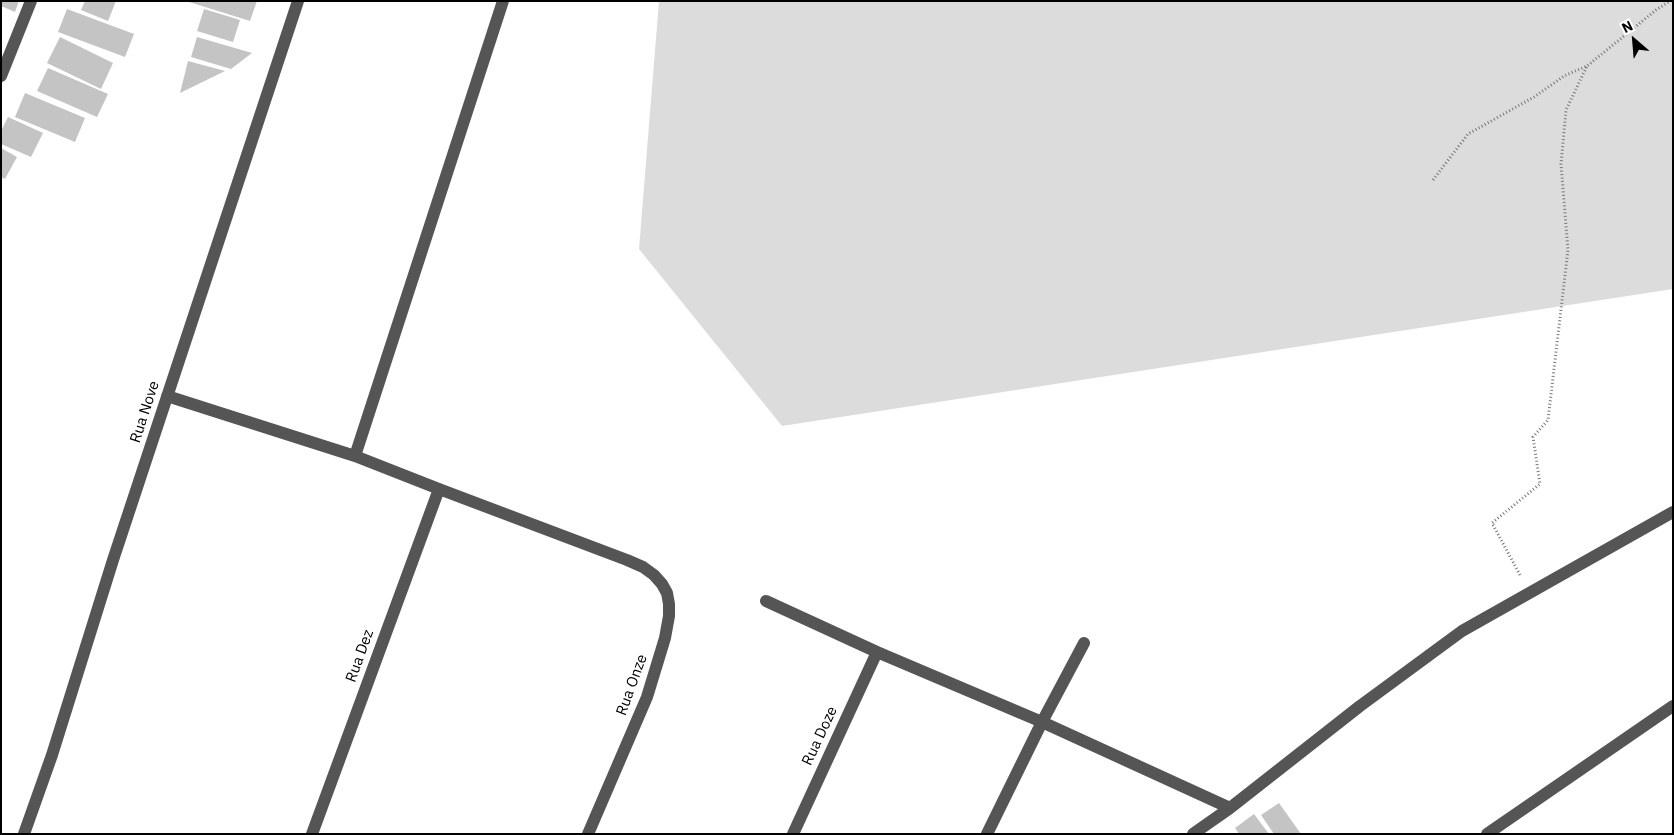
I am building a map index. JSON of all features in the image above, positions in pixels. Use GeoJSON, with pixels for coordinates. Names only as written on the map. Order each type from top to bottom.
{"type":"FeatureCollection","features":[{"type":"Feature","properties":{"kind":"street"},"geometry":{"type":"LineString","coordinates":[[1,76],[31,1]]}},
{"type":"Feature","properties":{"kind":"street","name":"Rua Nove"},"geometry":{"type":"LineString","coordinates":[[24,834],[52,756],[113,560],[298,1]]}},
{"type":"Feature","properties":{"kind":"street"},"geometry":{"type":"LineString","coordinates":[[355,456],[503,1]]}},
{"type":"Feature","properties":{"kind":"street","name":"Rua Onze"},"geometry":{"type":"LineString","coordinates":[[167,396],[355,456],[627,560],[643,567],[654,575],[667,593],[669,604],[665,638],[647,697],[588,834]]}},
{"type":"Feature","properties":{"kind":"street","name":"Rua Dez"},"geometry":{"type":"LineString","coordinates":[[312,834],[439,489]]}},
{"type":"Feature","properties":{"kind":"street"},"geometry":{"type":"LineString","coordinates":[[1194,834],[1360,706],[1462,631],[1673,512]]}},
{"type":"Feature","properties":{"kind":"street"},"geometry":{"type":"LineString","coordinates":[[766,601],[877,652],[1042,722],[1230,808]]}},
{"type":"Feature","properties":{"kind":"street"},"geometry":{"type":"LineString","coordinates":[[987,834],[1042,722],[1084,643]]}},
{"type":"Feature","properties":{"kind":"street","name":"Rua Doze"},"geometry":{"type":"LineString","coordinates":[[793,834],[877,652]]}},
{"type":"Feature","properties":{"kind":"street"},"geometry":{"type":"LineString","coordinates":[[1487,834],[1673,706]]}},
{"type":"Feature","properties":{"kind":"path"},"geometry":{"type":"LineString","coordinates":[[1433,180],[1468,134],[1534,97],[1564,76],[1586,66],[1670,1]]}},
{"type":"Feature","properties":{"kind":"path"},"geometry":{"type":"LineString","coordinates":[[1530,593],[1492,523],[1540,484],[1533,437],[1548,420],[1568,250],[1561,164],[1566,110],[1586,66]]}},
{"type":"Feature","properties":{"kind":"shaded area"},"geometry":{"type":"Polygon","coordinates":[[[659,1],[1673,1],[1673,289],[782,426],[639,249],[659,1]]]}},
{"type":"Feature","properties":{"kind":"building"},"geometry":{"type":"Polygon","coordinates":[[[1,1],[19,1],[15,12],[1,6],[1,1]]]}},
{"type":"Feature","properties":{"kind":"building"},"geometry":{"type":"Polygon","coordinates":[[[85,1],[116,1],[108,21],[81,10],[85,1]]]}},
{"type":"Feature","properties":{"kind":"building"},"geometry":{"type":"Polygon","coordinates":[[[186,1],[257,1],[250,21],[186,1]]]}},
{"type":"Feature","properties":{"kind":"building"},"geometry":{"type":"Polygon","coordinates":[[[67,9],[134,34],[125,57],[58,32],[67,9]]]}},
{"type":"Feature","properties":{"kind":"building"},"geometry":{"type":"Polygon","coordinates":[[[204,9],[240,20],[233,42],[197,31],[204,9]]]}},
{"type":"Feature","properties":{"kind":"building"},"geometry":{"type":"Polygon","coordinates":[[[60,37],[113,63],[101,89],[47,63],[60,37]]]}},
{"type":"Feature","properties":{"kind":"building"},"geometry":{"type":"Polygon","coordinates":[[[197,37],[252,53],[231,69],[191,57],[197,37]]]}},
{"type":"Feature","properties":{"kind":"building"},"geometry":{"type":"Polygon","coordinates":[[[188,61],[225,71],[180,93],[188,61]]]}},
{"type":"Feature","properties":{"kind":"building"},"geometry":{"type":"Polygon","coordinates":[[[48,68],[108,94],[97,117],[37,91],[48,68]]]}},
{"type":"Feature","properties":{"kind":"building"},"geometry":{"type":"Polygon","coordinates":[[[25,93],[85,118],[75,142],[15,117],[25,93]]]}},
{"type":"Feature","properties":{"kind":"building"},"geometry":{"type":"Polygon","coordinates":[[[8,117],[43,133],[31,157],[1,144],[1,131],[8,117]]]}},
{"type":"Feature","properties":{"kind":"building"},"geometry":{"type":"Polygon","coordinates":[[[1,148],[17,157],[5,179],[1,177],[1,148]]]}},
{"type":"Feature","properties":{"kind":"building"},"geometry":{"type":"Polygon","coordinates":[[[1279,803],[1301,834],[1274,834],[1261,815],[1279,803]]]}},
{"type":"Feature","properties":{"kind":"building"},"geometry":{"type":"Polygon","coordinates":[[[1254,814],[1269,834],[1239,834],[1235,828],[1254,814]]]}}]}
